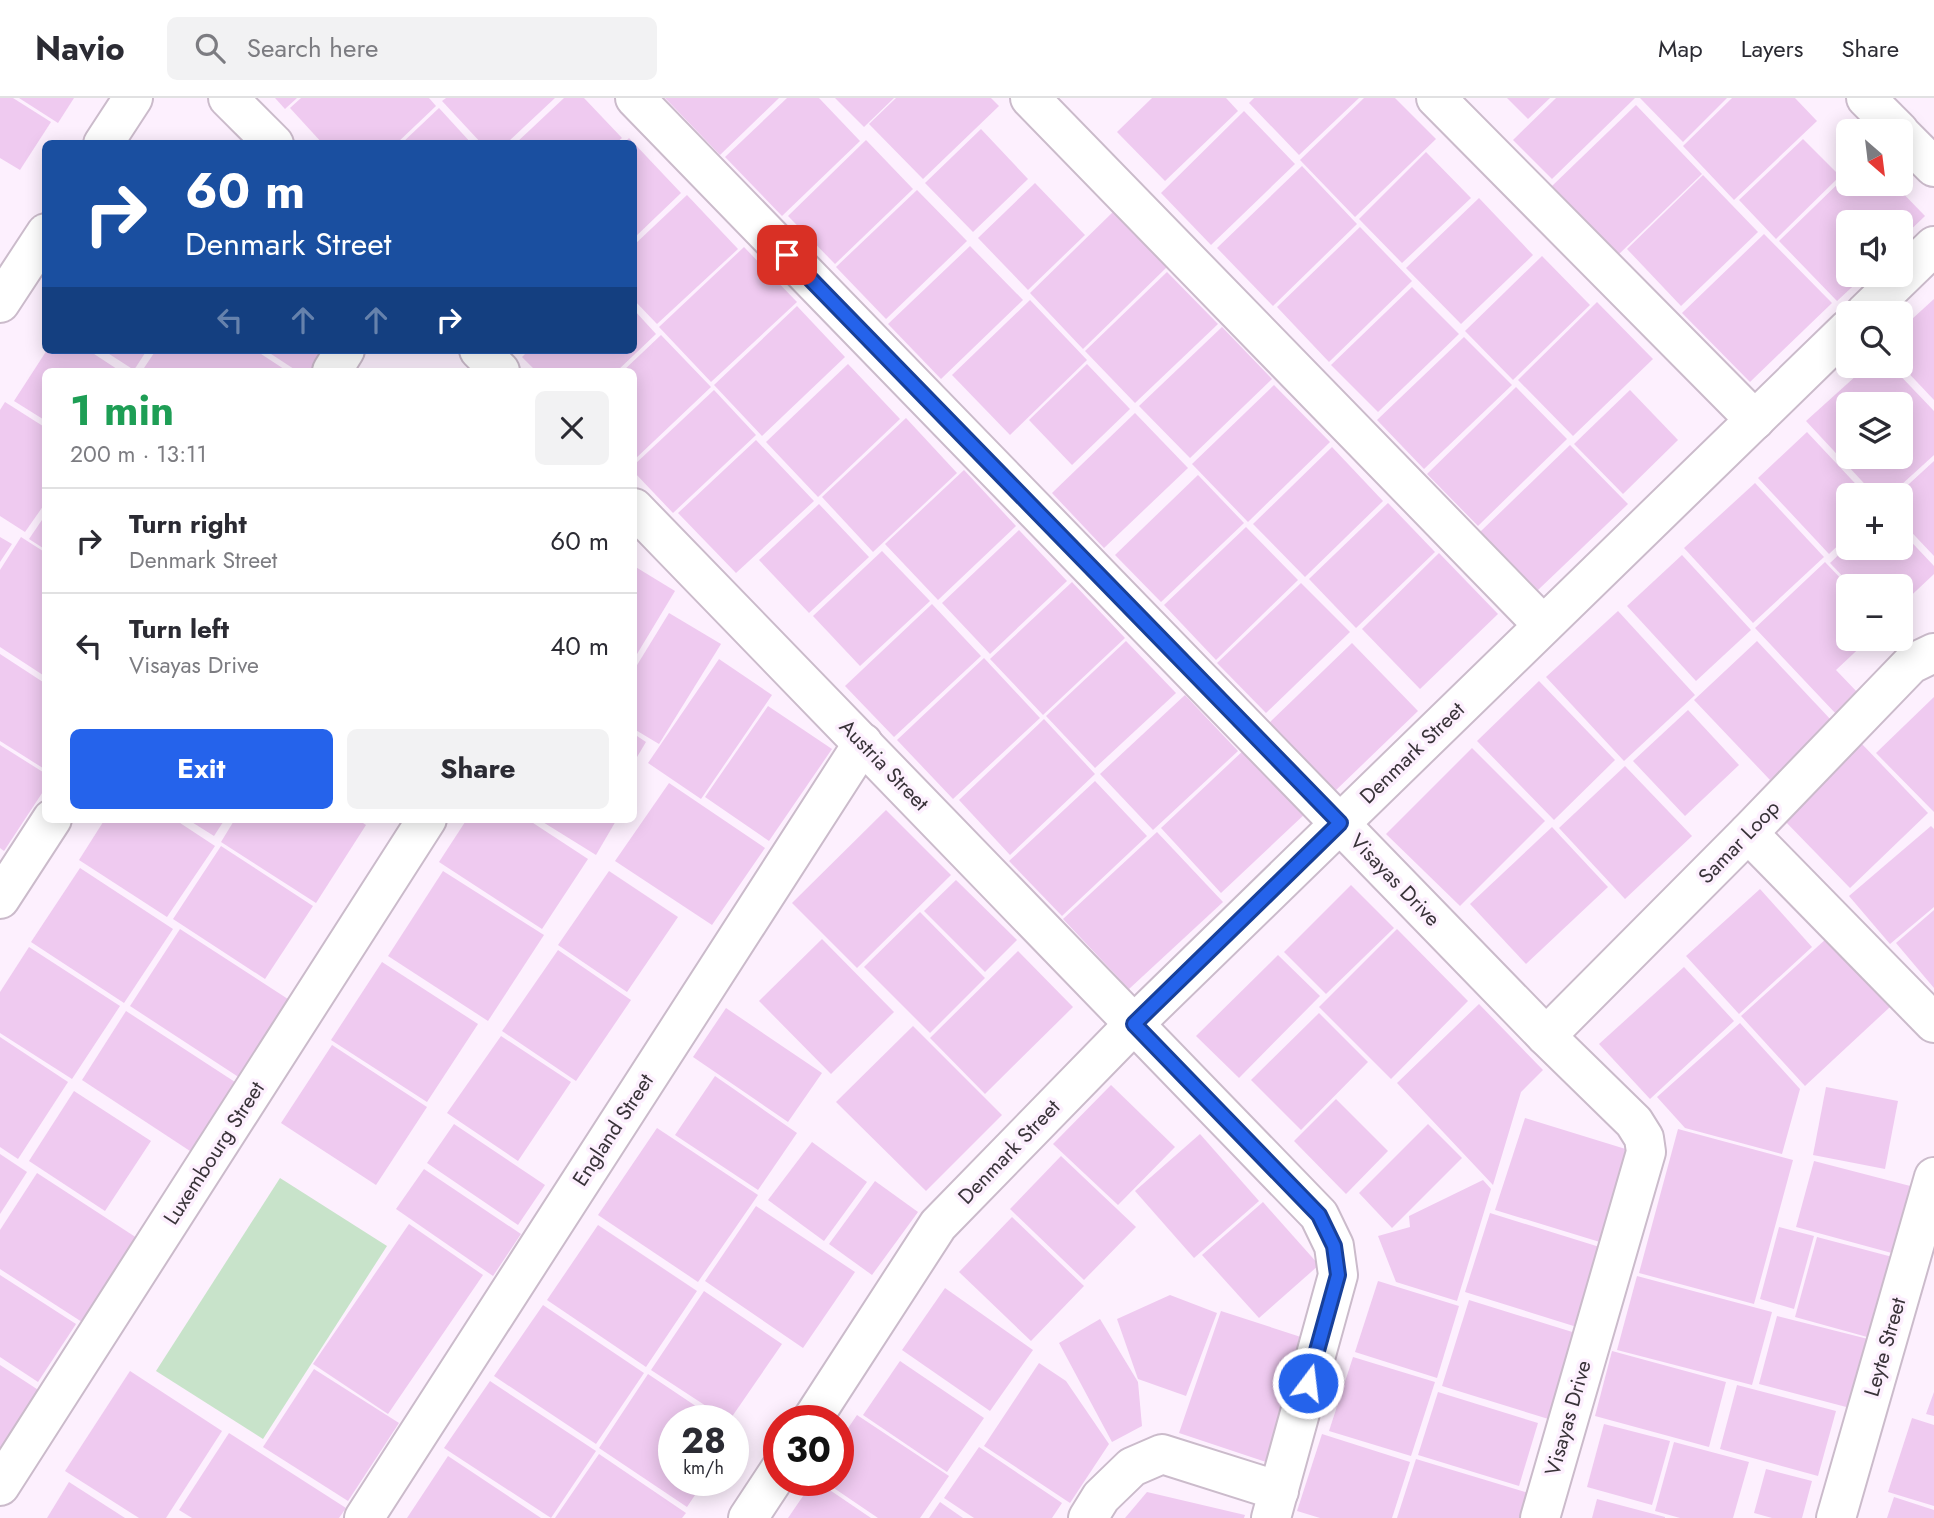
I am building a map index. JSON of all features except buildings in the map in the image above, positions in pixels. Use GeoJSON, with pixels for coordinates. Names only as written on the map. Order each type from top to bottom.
{"type":"FeatureCollection","features":[{"type":"Feature","properties":{"kind":"street"},"geometry":{"type":"LineString","coordinates":[[106,140],[133,98]]}},
{"type":"Feature","properties":{"kind":"street"},"geometry":{"type":"LineString","coordinates":[[228,98],[270,140]]}},
{"type":"Feature","properties":{"kind":"street","name":"Visayas Drive"},"geometry":{"type":"LineString","coordinates":[[635,98],[1546,1035],[1634,1122],[1644,1138],[1646,1152],[1539,1518]]}},
{"type":"Feature","properties":{"kind":"street"},"geometry":{"type":"LineString","coordinates":[[1030,98],[1544,625]]}},
{"type":"Feature","properties":{"kind":"street"},"geometry":{"type":"LineString","coordinates":[[1436,98],[1755,420]]}},
{"type":"Feature","properties":{"kind":"street"},"geometry":{"type":"LineString","coordinates":[[1866,98],[1887,119]]}},
{"type":"Feature","properties":{"kind":"street"},"geometry":{"type":"LineString","coordinates":[[1913,145],[1934,167]]}},
{"type":"Feature","properties":{"kind":"street"},"geometry":{"type":"LineString","coordinates":[[0,303],[42,239]]}},
{"type":"Feature","properties":{"kind":"street"},"geometry":{"type":"LineString","coordinates":[[1877,301],[1934,246]]}},
{"type":"Feature","properties":{"kind":"street","name":"Denmark Street"},"geometry":{"type":"LineString","coordinates":[[821,1405],[938,1225],[1134,1024],[1836,342]]}},
{"type":"Feature","properties":{"kind":"street"},"geometry":{"type":"LineString","coordinates":[[484,354],[497,368]]}},
{"type":"Feature","properties":{"kind":"street","name":"Austria Street"},"geometry":{"type":"LineString","coordinates":[[637,511],[1319,1215],[1334,1246],[1338,1275],[1275,1505]]}},
{"type":"Feature","properties":{"kind":"street","name":"Samar Loop"},"geometry":{"type":"LineString","coordinates":[[1546,1035],[1748,833],[1911,664],[1934,653]]}},
{"type":"Feature","properties":{"kind":"street","name":"England Street"},"geometry":{"type":"LineString","coordinates":[[364,1518],[863,743]]}},
{"type":"Feature","properties":{"kind":"street"},"geometry":{"type":"LineString","coordinates":[[0,899],[49,823]]}},
{"type":"Feature","properties":{"kind":"street","name":"Luxembourg Street"},"geometry":{"type":"LineString","coordinates":[[0,1486],[424,823]]}},
{"type":"Feature","properties":{"kind":"street"},"geometry":{"type":"LineString","coordinates":[[1748,833],[1934,1023]]}},
{"type":"Feature","properties":{"kind":"street","name":"Leyte Street"},"geometry":{"type":"LineString","coordinates":[[1836,1518],[1934,1177]]}},
{"type":"Feature","properties":{"kind":"street"},"geometry":{"type":"LineString","coordinates":[[1088,1518],[1101,1497],[1132,1467],[1162,1454],[1275,1505]]}},
{"type":"Feature","properties":{"kind":"street"},"geometry":{"type":"LineString","coordinates":[[748,1518],[763,1495]]}},
{"type":"Feature","properties":{"kind":"green space"},"geometry":{"type":"Polygon","coordinates":[[[280,1178],[387,1246],[263,1439],[156,1371],[280,1178]]]}},
{"type":"Feature","properties":{"kind":"route"},"geometry":{"type":"LineString","coordinates":[[787,255],[1340,823],[1134,1024],[1319,1215],[1334,1246],[1338,1275],[1308,1383]]}}]}
